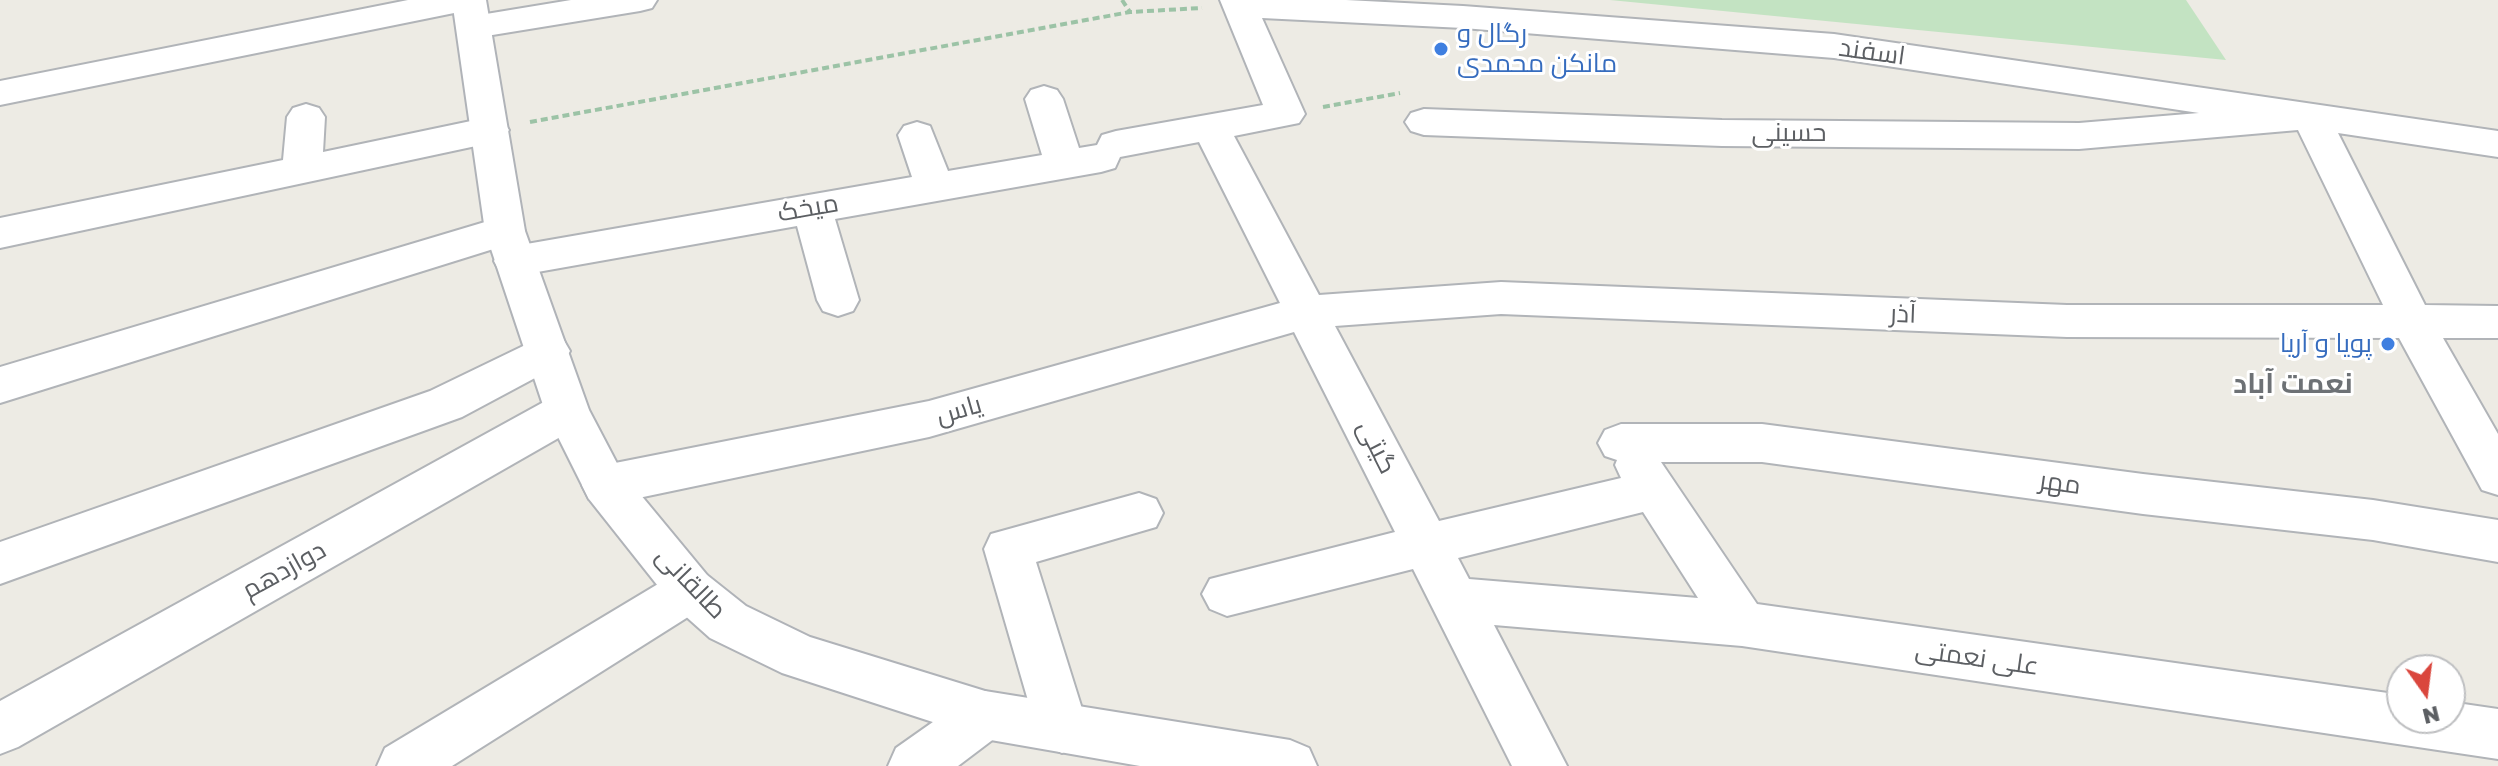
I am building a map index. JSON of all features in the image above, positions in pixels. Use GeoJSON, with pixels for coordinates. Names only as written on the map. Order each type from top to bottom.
{"type":"FeatureCollection","features":[{"type":"Feature","properties":{"kind":"street"},"geometry":{"type":"LineString","coordinates":[[0,93],[469,9],[640,0]]}},
{"type":"Feature","properties":{"kind":"street"},"geometry":{"type":"LineString","coordinates":[[1239,3],[1286,114]]}},
{"type":"Feature","properties":{"kind":"street","name":"اسفند"},"geometry":{"type":"LineString","coordinates":[[1239,3],[1834,46],[2498,144]]}},
{"type":"Feature","properties":{"kind":"street","name":"طالقانی"},"geometry":{"type":"LineString","coordinates":[[469,9],[510,246],[567,411],[605,485],[690,590],[728,622],[800,657],[985,715],[1290,766]]}},
{"type":"Feature","properties":{"kind":"street"},"geometry":{"type":"LineString","coordinates":[[1044,99],[1094,155]]}},
{"type":"Feature","properties":{"kind":"street","name":"میخک"},"geometry":{"type":"LineString","coordinates":[[0,385],[510,246],[812,208],[1094,155],[1286,114]]}},
{"type":"Feature","properties":{"kind":"street"},"geometry":{"type":"LineString","coordinates":[[2310,116],[2412,322],[2498,476]]}},
{"type":"Feature","properties":{"kind":"street","name":"حسینی"},"geometry":{"type":"LineString","coordinates":[[1424,122],[1722,133],[2079,136],[2310,116]]}},
{"type":"Feature","properties":{"kind":"street"},"geometry":{"type":"LineString","coordinates":[[302,169],[306,117]]}},
{"type":"Feature","properties":{"kind":"street","name":"گیتی"},"geometry":{"type":"LineString","coordinates":[[1211,128],[1540,766]]}},
{"type":"Feature","properties":{"kind":"street"},"geometry":{"type":"LineString","coordinates":[[0,233],[490,130]]}},
{"type":"Feature","properties":{"kind":"street"},"geometry":{"type":"LineString","coordinates":[[917,135],[934,186]]}},
{"type":"Feature","properties":{"kind":"street"},"geometry":{"type":"LineString","coordinates":[[812,208],[838,300]]}},
{"type":"Feature","properties":{"kind":"street","name":"آذر"},"geometry":{"type":"LineString","coordinates":[[1308,312],[1501,298],[2067,321],[2498,322]]}},
{"type":"Feature","properties":{"kind":"street","name":"یاس"},"geometry":{"type":"LineString","coordinates":[[605,485],[929,419],[1308,312]]}},
{"type":"Feature","properties":{"kind":"street"},"geometry":{"type":"LineString","coordinates":[[0,563],[446,404],[548,351]]}},
{"type":"Feature","properties":{"kind":"street","name":"دوازدهم"},"geometry":{"type":"LineString","coordinates":[[0,729],[567,411]]}},
{"type":"Feature","properties":{"kind":"street","name":"مهر"},"geometry":{"type":"LineString","coordinates":[[1656,489],[1621,443],[1762,443],[2143,494],[2373,520],[2498,541]]}},
{"type":"Feature","properties":{"kind":"street"},"geometry":{"type":"LineString","coordinates":[[1227,594],[1656,489],[1742,624]]}},
{"type":"Feature","properties":{"kind":"street"},"geometry":{"type":"LineString","coordinates":[[1062,728],[1008,549],[1139,513]]}},
{"type":"Feature","properties":{"kind":"street"},"geometry":{"type":"LineString","coordinates":[[404,766],[690,590]]}},
{"type":"Feature","properties":{"kind":"street","name":"علی نعمتی"},"geometry":{"type":"LineString","coordinates":[[1455,600],[1742,624],[2498,734]]}},
{"type":"Feature","properties":{"kind":"street"},"geometry":{"type":"LineString","coordinates":[[915,766],[985,715]]}},
{"type":"Feature","properties":{"kind":"street"},"geometry":{"type":"LineString","coordinates":[[960,766],[985,715]]}},
{"type":"Feature","properties":{"kind":"path"},"geometry":{"type":"LineString","coordinates":[[1122,0],[1130,12]]}},
{"type":"Feature","properties":{"kind":"path"},"geometry":{"type":"LineString","coordinates":[[490,130],[1130,12],[1239,3]]}},
{"type":"Feature","properties":{"kind":"path"},"geometry":{"type":"LineString","coordinates":[[1286,114],[1405,92],[1424,122]]}},
{"type":"Feature","properties":{"kind":"green space"},"geometry":{"type":"Polygon","coordinates":[[[1610,0],[2186,0],[2226,60],[1610,0]]]}},
{"type":"Feature","properties":{"kind":"place","name":"رگال و مانکن محمدی"},"geometry":{"type":"Point","coordinates":[1441,49]}},
{"type":"Feature","properties":{"kind":"place","name":"پویا و آریا"},"geometry":{"type":"Point","coordinates":[2388,344]}},
{"type":"Feature","properties":{"kind":"district","name":"نعمت آباد"},"geometry":{"type":"Point","coordinates":[2293,384]}}]}
